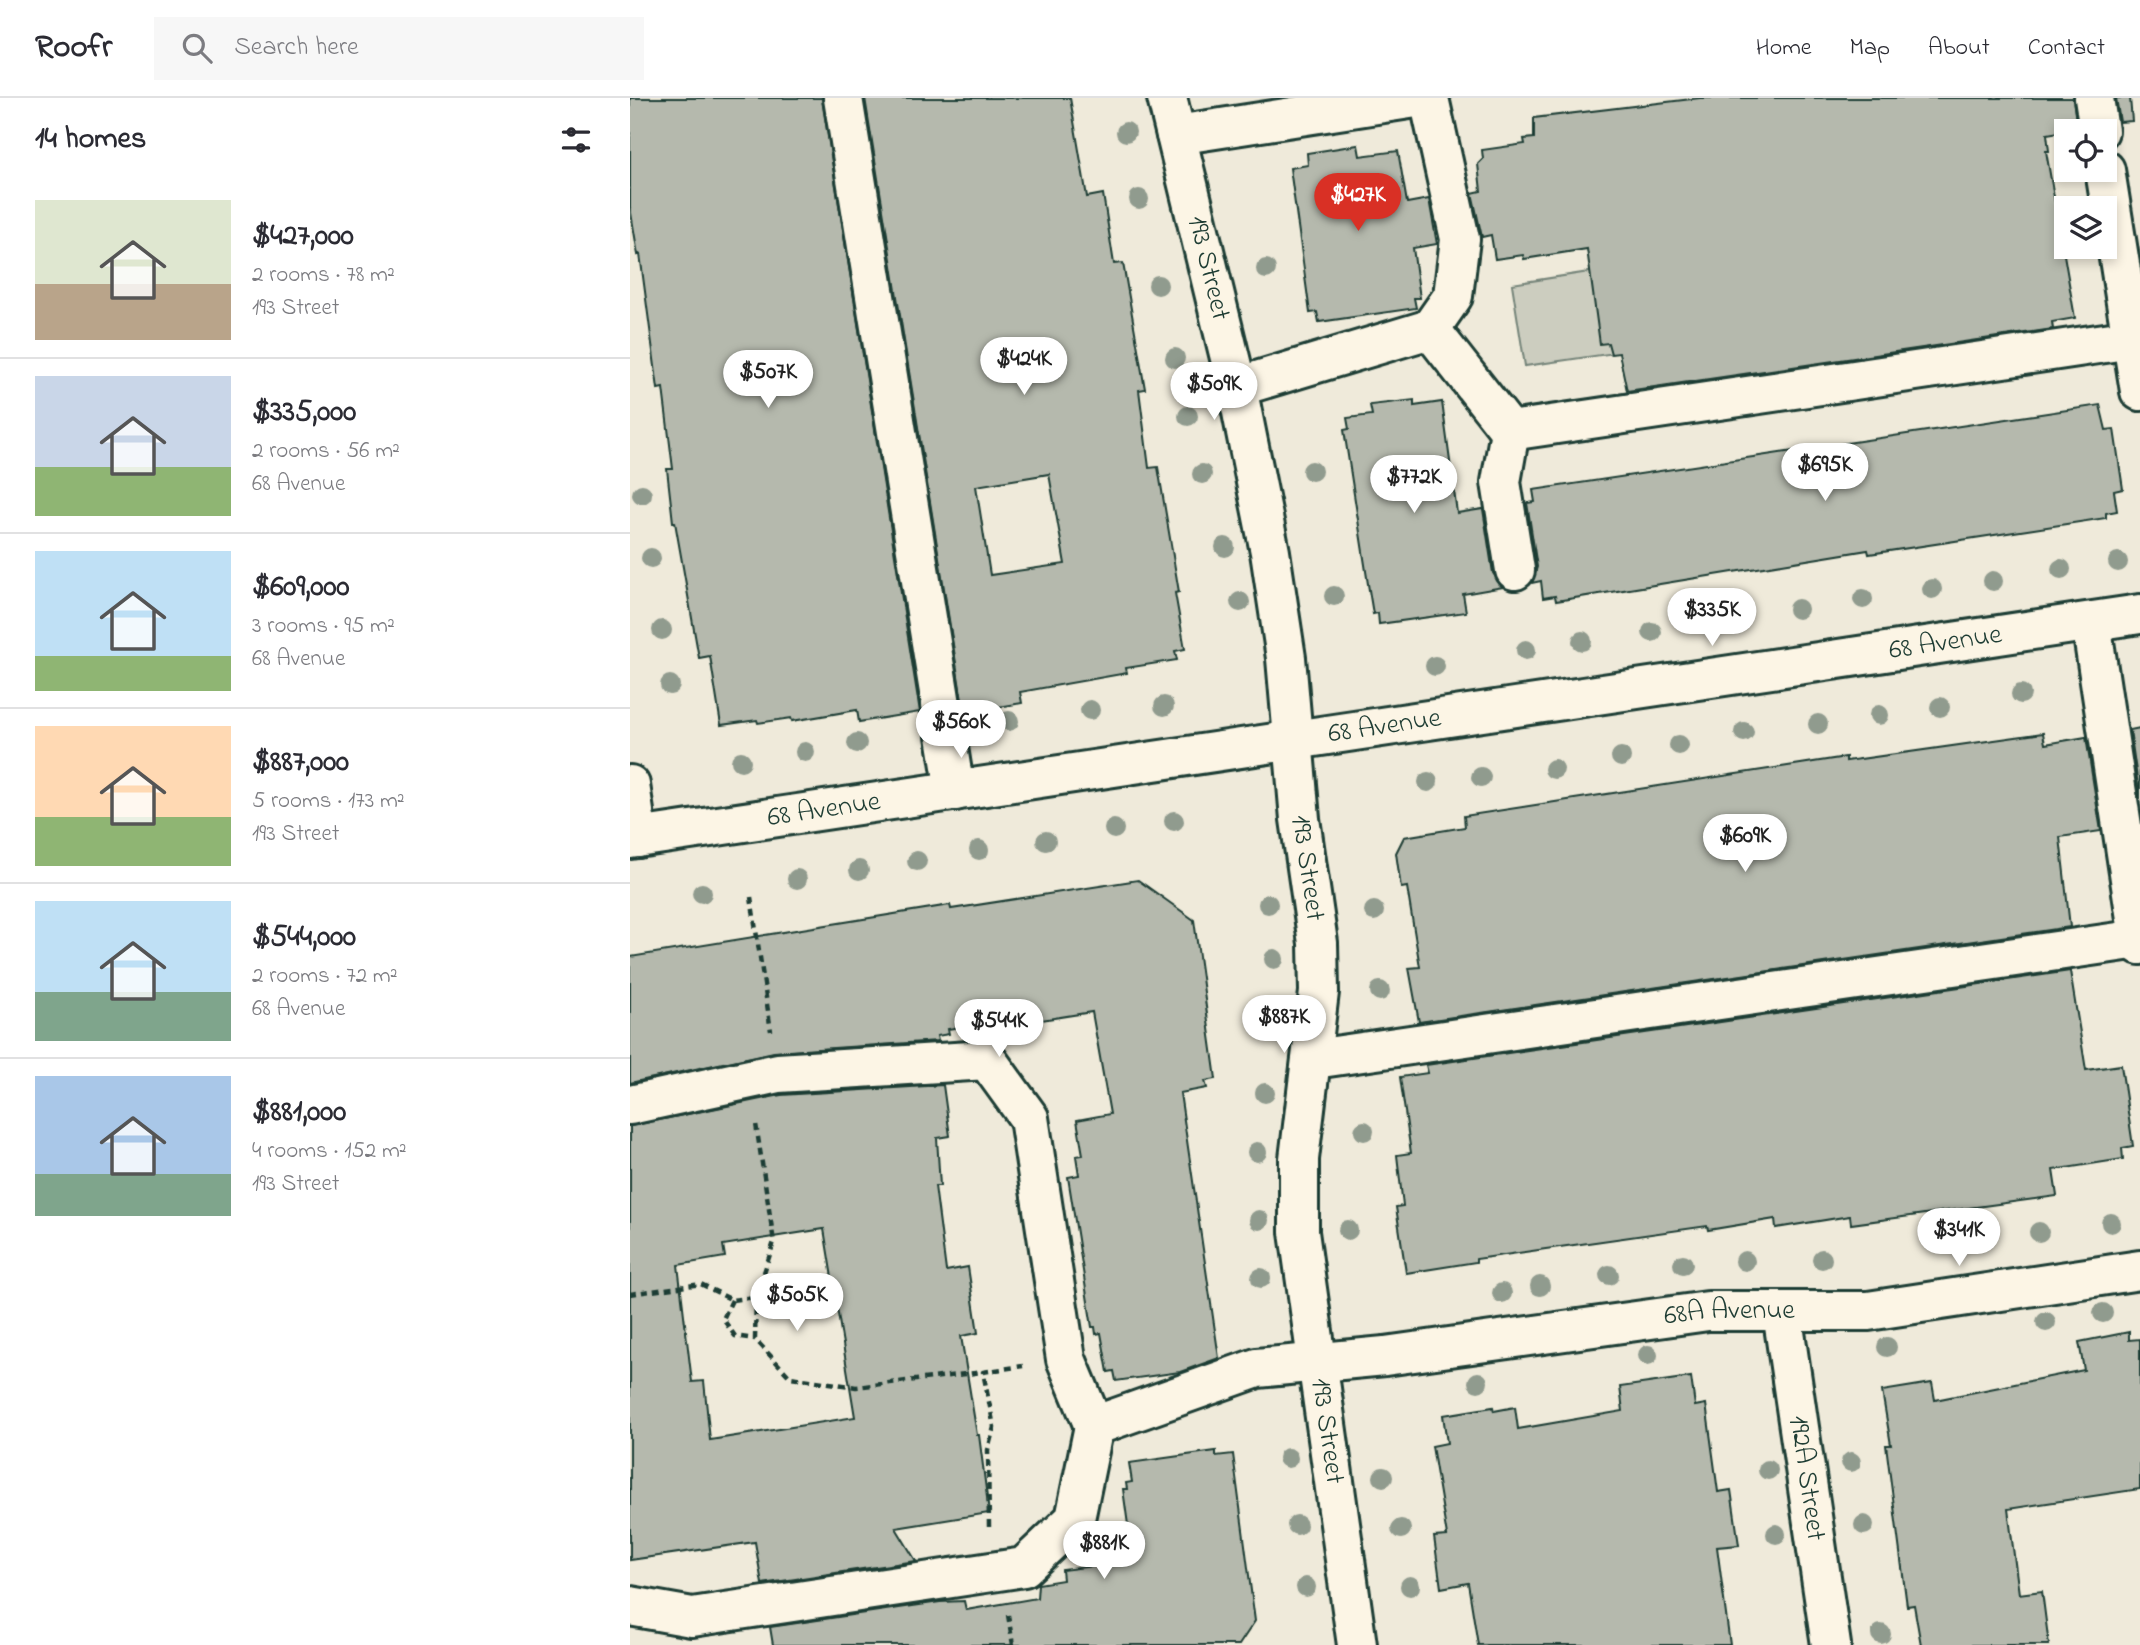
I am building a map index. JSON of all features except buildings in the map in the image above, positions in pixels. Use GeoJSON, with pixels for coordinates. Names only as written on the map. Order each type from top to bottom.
{"type":"FeatureCollection","features":[{"type":"Feature","properties":{"kind":"street"},"geometry":{"type":"LineString","coordinates":[[843,98],[955,791]]}},
{"type":"Feature","properties":{"kind":"street","name":"193 Street"},"geometry":{"type":"LineString","coordinates":[[1167,98],[1237,387],[1270,552],[1286,659],[1300,819],[1318,943],[1319,992],[1314,1059],[1300,1159],[1299,1232],[1357,1645]]}},
{"type":"Feature","properties":{"kind":"street"},"geometry":{"type":"LineString","coordinates":[[1176,135],[1416,98]]}},
{"type":"Feature","properties":{"kind":"street"},"geometry":{"type":"LineString","coordinates":[[1237,387],[1430,329],[1453,296],[1460,239],[1429,98]]}},
{"type":"Feature","properties":{"kind":"street"},"geometry":{"type":"LineString","coordinates":[[2094,98],[2097,119]]}},
{"type":"Feature","properties":{"kind":"street"},"geometry":{"type":"LineString","coordinates":[[2107,182],[2140,391]]}},
{"type":"Feature","properties":{"kind":"street"},"geometry":{"type":"LineString","coordinates":[[1430,329],[1510,431],[1501,482],[1514,570]]}},
{"type":"Feature","properties":{"kind":"street"},"geometry":{"type":"LineString","coordinates":[[1510,431],[2132,339]]}},
{"type":"Feature","properties":{"kind":"street","name":"68 Avenue"},"geometry":{"type":"LineString","coordinates":[[634,838],[2140,614]]}},
{"type":"Feature","properties":{"kind":"street"},"geometry":{"type":"LineString","coordinates":[[1314,1059],[2140,942],[2091,622]]}},
{"type":"Feature","properties":{"kind":"street"},"geometry":{"type":"LineString","coordinates":[[630,785],[634,838]]}},
{"type":"Feature","properties":{"kind":"street"},"geometry":{"type":"LineString","coordinates":[[630,1105],[763,1077],[988,1060],[1030,1118],[1066,1359],[1094,1426],[1075,1519],[1024,1567],[692,1617],[630,1606]]}},
{"type":"Feature","properties":{"kind":"street","name":"68A Avenue"},"geometry":{"type":"LineString","coordinates":[[1094,1426],[1257,1368],[1385,1356],[1708,1311],[1868,1311],[2140,1270]]}},
{"type":"Feature","properties":{"kind":"street","name":"192A Street"},"geometry":{"type":"LineString","coordinates":[[1782,1312],[1831,1645]]}},
{"type":"Feature","properties":{"kind":"path"},"geometry":{"type":"LineString","coordinates":[[751,897],[774,1242],[756,1297],[755,1339]]}},
{"type":"Feature","properties":{"kind":"path"},"geometry":{"type":"LineString","coordinates":[[630,1294],[702,1284],[733,1300],[756,1297]]}},
{"type":"Feature","properties":{"kind":"path"},"geometry":{"type":"LineString","coordinates":[[733,1300],[723,1319],[735,1336],[755,1339],[790,1377],[856,1387],[1066,1359]]}},
{"type":"Feature","properties":{"kind":"path"},"geometry":{"type":"LineString","coordinates":[[983,1371],[994,1427],[988,1450],[990,1572]]}},
{"type":"Feature","properties":{"kind":"shaded area"},"geometry":{"type":"Polygon","coordinates":[[[1602,270],[1615,353],[1525,366],[1512,284],[1602,270]]]}}]}
